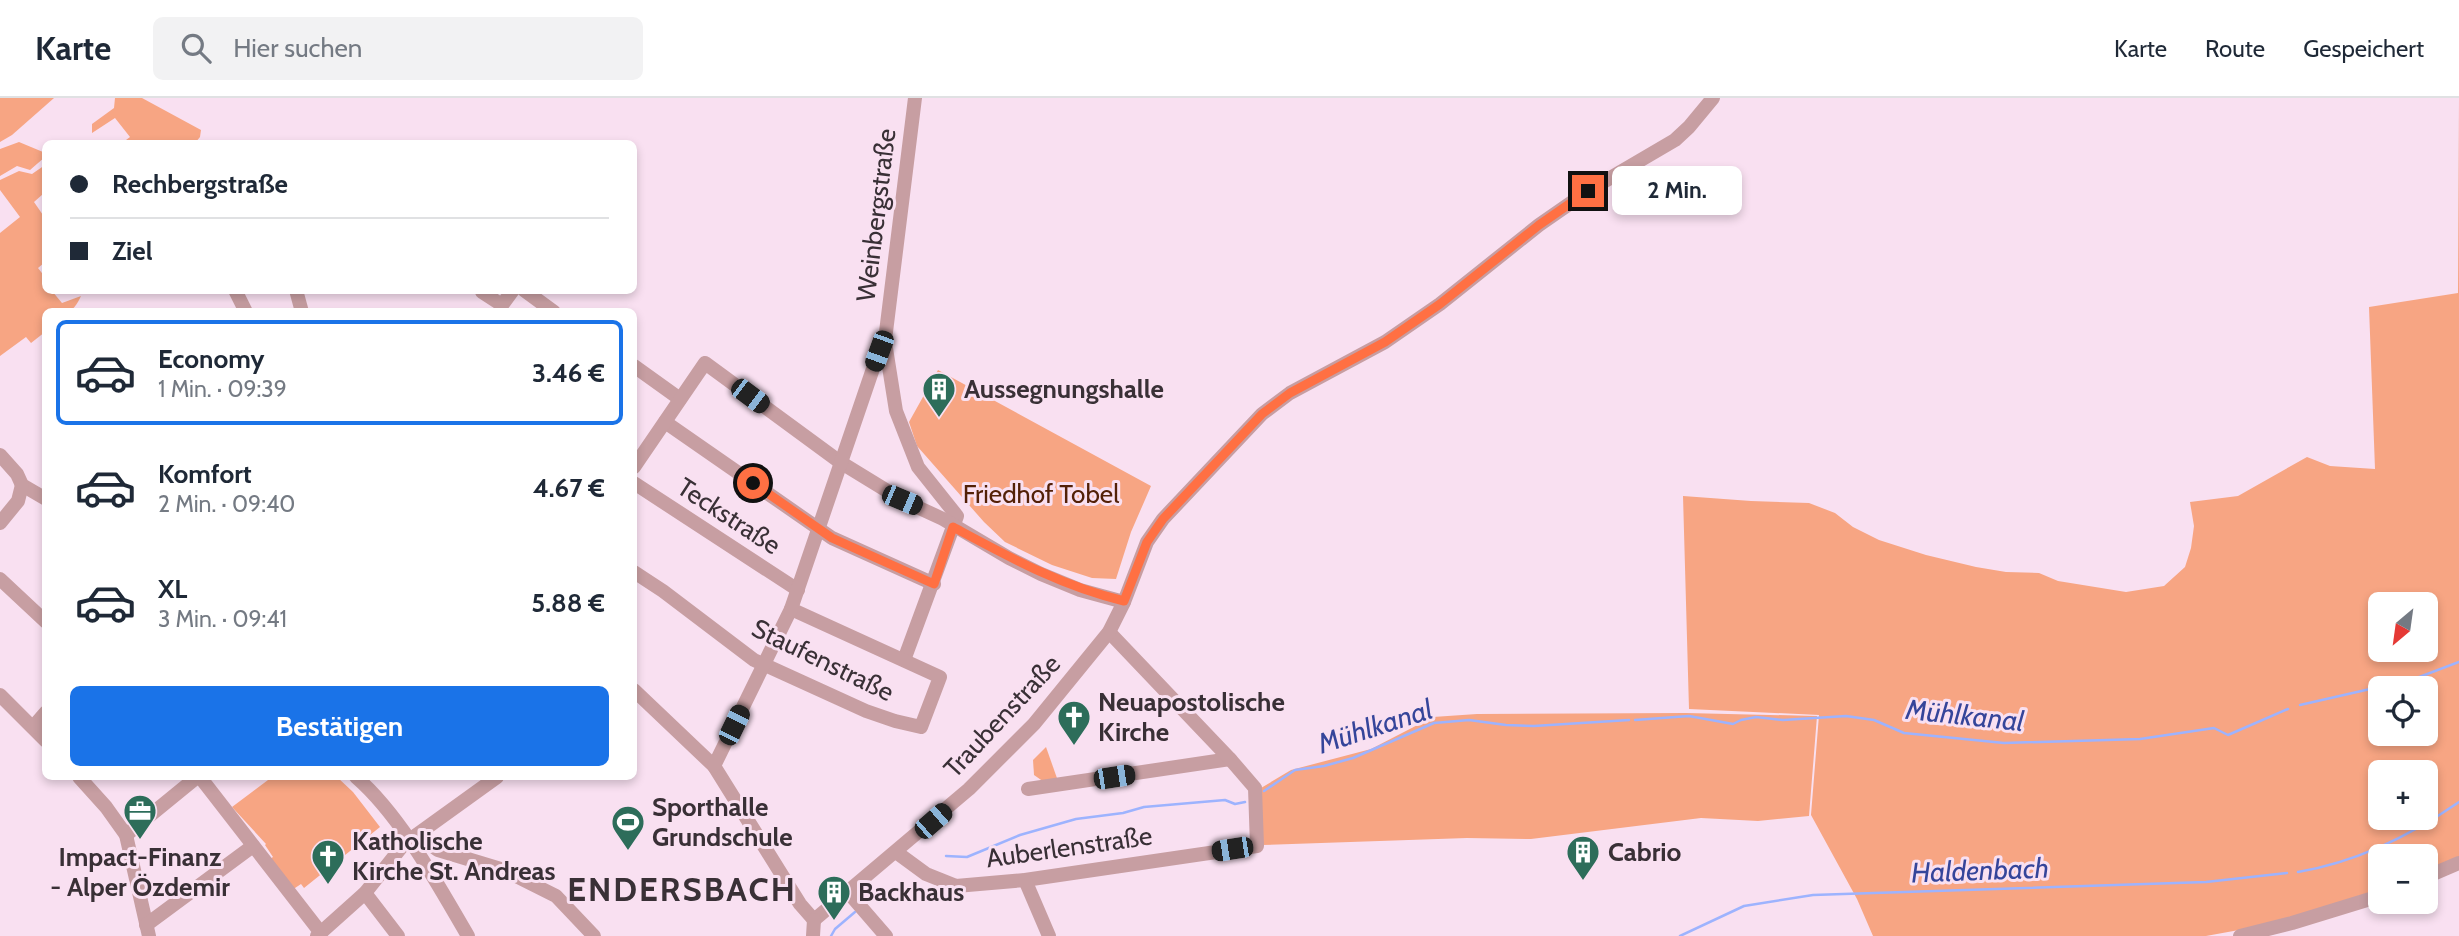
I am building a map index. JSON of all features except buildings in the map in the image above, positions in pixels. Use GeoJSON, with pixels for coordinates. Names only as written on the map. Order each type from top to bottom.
{"type":"FeatureCollection","features":[{"type":"Feature","properties":{"kind":"street","name":"Weinbergstraße"},"geometry":{"type":"LineString","coordinates":[[714,766],[791,609],[820,530],[840,462],[885,340],[915,98]]}},
{"type":"Feature","properties":{"kind":"street","name":"Traubenstraße"},"geometry":{"type":"LineString","coordinates":[[814,920],[969,789],[1017,743],[1109,632],[1147,542],[1163,519],[1262,414],[1290,393],[1385,342],[1440,304],[1539,225],[1588,191],[1675,140],[1713,98]]}},
{"type":"Feature","properties":{"kind":"street"},"geometry":{"type":"LineString","coordinates":[[485,294],[502,305],[510,294]]}},
{"type":"Feature","properties":{"kind":"street"},"geometry":{"type":"LineString","coordinates":[[529,294],[549,308]]}},
{"type":"Feature","properties":{"kind":"street"},"geometry":{"type":"LineString","coordinates":[[791,609],[904,660],[934,584],[957,516],[918,467],[896,411],[885,340]]}},
{"type":"Feature","properties":{"kind":"street"},"geometry":{"type":"LineString","coordinates":[[637,462],[705,363],[840,462],[902,500],[1041,574],[1080,590],[1124,601]]}},
{"type":"Feature","properties":{"kind":"street"},"geometry":{"type":"LineString","coordinates":[[637,368],[680,399]]}},
{"type":"Feature","properties":{"kind":"street"},"geometry":{"type":"LineString","coordinates":[[665,422],[832,538],[934,584]]}},
{"type":"Feature","properties":{"kind":"street"},"geometry":{"type":"LineString","coordinates":[[0,455],[20,480],[42,496]]}},
{"type":"Feature","properties":{"kind":"street"},"geometry":{"type":"LineString","coordinates":[[0,523],[18,501],[20,480]]}},
{"type":"Feature","properties":{"kind":"street","name":"Teckstraße"},"geometry":{"type":"LineString","coordinates":[[637,485],[798,590]]}},
{"type":"Feature","properties":{"kind":"street","name":"Staufenstraße"},"geometry":{"type":"LineString","coordinates":[[637,574],[754,660],[866,711],[921,727],[940,677],[904,660]]}},
{"type":"Feature","properties":{"kind":"street"},"geometry":{"type":"LineString","coordinates":[[0,579],[42,618]]}},
{"type":"Feature","properties":{"kind":"street"},"geometry":{"type":"LineString","coordinates":[[1109,632],[1230,759]]}},
{"type":"Feature","properties":{"kind":"street"},"geometry":{"type":"LineString","coordinates":[[637,693],[714,766],[800,904],[814,920],[816,929],[813,936]]}},
{"type":"Feature","properties":{"kind":"street"},"geometry":{"type":"LineString","coordinates":[[0,695],[42,737]]}},
{"type":"Feature","properties":{"kind":"street"},"geometry":{"type":"LineString","coordinates":[[33,727],[42,717]]}},
{"type":"Feature","properties":{"kind":"street"},"geometry":{"type":"LineString","coordinates":[[1028,789],[1230,759]]}},
{"type":"Feature","properties":{"kind":"street","name":"Auberlenstraße"},"geometry":{"type":"LineString","coordinates":[[896,852],[926,874],[956,886],[1026,880],[1257,846],[1255,789],[1230,759]]}},
{"type":"Feature","properties":{"kind":"street"},"geometry":{"type":"LineString","coordinates":[[82,780],[106,807],[125,835],[147,931],[253,846]]}},
{"type":"Feature","properties":{"kind":"street"},"geometry":{"type":"LineString","coordinates":[[125,835],[194,780]]}},
{"type":"Feature","properties":{"kind":"street"},"geometry":{"type":"LineString","coordinates":[[200,780],[319,935],[365,892],[413,837],[493,780]]}},
{"type":"Feature","properties":{"kind":"street"},"geometry":{"type":"LineString","coordinates":[[359,780],[413,837],[468,936]]}},
{"type":"Feature","properties":{"kind":"street"},"geometry":{"type":"LineString","coordinates":[[413,837],[438,850],[504,870],[556,896],[594,936]]}},
{"type":"Feature","properties":{"kind":"street"},"geometry":{"type":"LineString","coordinates":[[2438,872],[2459,863]]}},
{"type":"Feature","properties":{"kind":"street"},"geometry":{"type":"LineString","coordinates":[[1026,880],[1049,936]]}},
{"type":"Feature","properties":{"kind":"street"},"geometry":{"type":"LineString","coordinates":[[847,891],[886,936]]}},
{"type":"Feature","properties":{"kind":"street"},"geometry":{"type":"LineString","coordinates":[[365,892],[398,936]]}},
{"type":"Feature","properties":{"kind":"street"},"geometry":{"type":"LineString","coordinates":[[2245,936],[2368,900]]}},
{"type":"Feature","properties":{"kind":"green space"},"geometry":{"type":"Polygon","coordinates":[[[0,98],[54,98],[12,135],[0,142],[0,98]]]}},
{"type":"Feature","properties":{"kind":"green space"},"geometry":{"type":"Polygon","coordinates":[[[115,98],[142,98],[201,130],[200,137],[198,140],[126,140],[130,137],[115,118],[92,133],[92,124],[114,108],[115,98]]]}},
{"type":"Feature","properties":{"kind":"green space"},"geometry":{"type":"Polygon","coordinates":[[[2459,98],[2459,858],[2438,868],[2438,844],[2368,844],[2368,896],[2250,928],[2206,936],[1873,936],[1857,899],[1811,815],[1819,715],[1689,709],[1683,496],[1809,503],[1835,513],[1853,527],[1879,540],[1976,567],[2006,572],[2039,573],[2058,581],[2126,592],[2164,586],[2185,567],[2191,548],[2194,526],[2190,502],[2238,496],[2307,457],[2330,466],[2375,469],[2369,307],[2458,293],[2459,98]]]}},
{"type":"Feature","properties":{"kind":"green space"},"geometry":{"type":"Polygon","coordinates":[[[19,142],[42,152],[42,160],[30,170],[17,166],[0,176],[0,149],[19,142]]]}},
{"type":"Feature","properties":{"kind":"green space"},"geometry":{"type":"Polygon","coordinates":[[[42,167],[42,195],[34,202],[42,214],[42,265],[38,268],[42,273],[42,294],[54,294],[62,303],[81,296],[74,308],[42,308],[42,334],[31,343],[26,337],[0,356],[0,233],[20,217],[0,190],[0,180],[19,171],[32,174],[42,167]]]}},
{"type":"Feature","properties":{"kind":"green space","name":"Friedhof Tobel"},"geometry":{"type":"Polygon","coordinates":[[[938,370],[1151,486],[1131,532],[1116,579],[1092,578],[1052,565],[1005,542],[917,446],[909,422],[938,370]]]}},
{"type":"Feature","properties":{"kind":"green space"},"geometry":{"type":"Polygon","coordinates":[[[1686,713],[1817,716],[1809,816],[1758,821],[1701,818],[1531,839],[1467,838],[1262,845],[1261,788],[1291,770],[1371,749],[1433,717],[1477,714],[1686,713]]]}},
{"type":"Feature","properties":{"kind":"green space"},"geometry":{"type":"Polygon","coordinates":[[[1046,747],[1058,781],[1044,782],[1034,775],[1033,760],[1046,747]]]}},
{"type":"Feature","properties":{"kind":"green space"},"geometry":{"type":"Polygon","coordinates":[[[268,780],[340,780],[380,827],[304,888],[301,884],[292,890],[268,860],[273,857],[266,844],[232,807],[268,780]]]}},
{"type":"Feature","properties":{"kind":"waterway","name":"Mühlkanal"},"geometry":{"type":"LineString","coordinates":[[2300,705],[2414,679],[2459,662]]}},
{"type":"Feature","properties":{"kind":"waterway","name":"Mühlkanal"},"geometry":{"type":"LineString","coordinates":[[1635,720],[1689,716],[1733,724],[1756,717],[1783,720],[1846,716],[1874,720],[1904,733],[2004,743],[2140,739],[2214,728],[2228,735],[2288,709]]}},
{"type":"Feature","properties":{"kind":"waterway","name":"Mühlkanal"},"geometry":{"type":"LineString","coordinates":[[1264,791],[1295,770],[1353,758],[1434,723],[1469,720],[1534,726],[1629,720]]}},
{"type":"Feature","properties":{"kind":"waterway","name":"Mühlkanal"},"geometry":{"type":"LineString","coordinates":[[946,856],[967,857],[1020,835],[1076,819],[1123,813],[1144,807],[1225,800],[1235,804],[1245,802]]}},
{"type":"Feature","properties":{"kind":"waterway","name":"Haldenbach"},"geometry":{"type":"LineString","coordinates":[[2298,872],[2341,862],[2382,846],[2459,802]]}},
{"type":"Feature","properties":{"kind":"waterway","name":"Haldenbach"},"geometry":{"type":"LineString","coordinates":[[1680,936],[1744,906],[1813,895],[2206,882],[2287,873]]}},
{"type":"Feature","properties":{"kind":"waterway"},"geometry":{"type":"LineString","coordinates":[[831,936],[835,929],[855,912]]}},
{"type":"Feature","properties":{"kind":"place","name":"Aussegnungshalle"},"geometry":{"type":"Point","coordinates":[939,419]}},
{"type":"Feature","properties":{"kind":"place","name":"Neuapostolische Kirche"},"geometry":{"type":"Point","coordinates":[1074,747]}},
{"type":"Feature","properties":{"kind":"place","name":"Impact-Finanz - Alper Özdemir"},"geometry":{"type":"Point","coordinates":[140,841]}},
{"type":"Feature","properties":{"kind":"place","name":"Sporthalle Grundschule"},"geometry":{"type":"Point","coordinates":[628,852]}},
{"type":"Feature","properties":{"kind":"place","name":"Cabrio"},"geometry":{"type":"Point","coordinates":[1583,882]}},
{"type":"Feature","properties":{"kind":"place","name":"Katholische Kirche St. Andreas"},"geometry":{"type":"Point","coordinates":[328,886]}},
{"type":"Feature","properties":{"kind":"place","name":"Backhaus"},"geometry":{"type":"Point","coordinates":[834,922]}},
{"type":"Feature","properties":{"kind":"district","name":"ENDERSBACH"},"geometry":{"type":"Point","coordinates":[682,889]}},
{"type":"Feature","properties":{"kind":"route"},"geometry":{"type":"LineString","coordinates":[[753,483],[832,538],[934,584],[953,527],[1041,574],[1080,590],[1124,601],[1147,542],[1163,519],[1262,414],[1290,393],[1385,342],[1440,304],[1539,225],[1588,191]]}}]}
